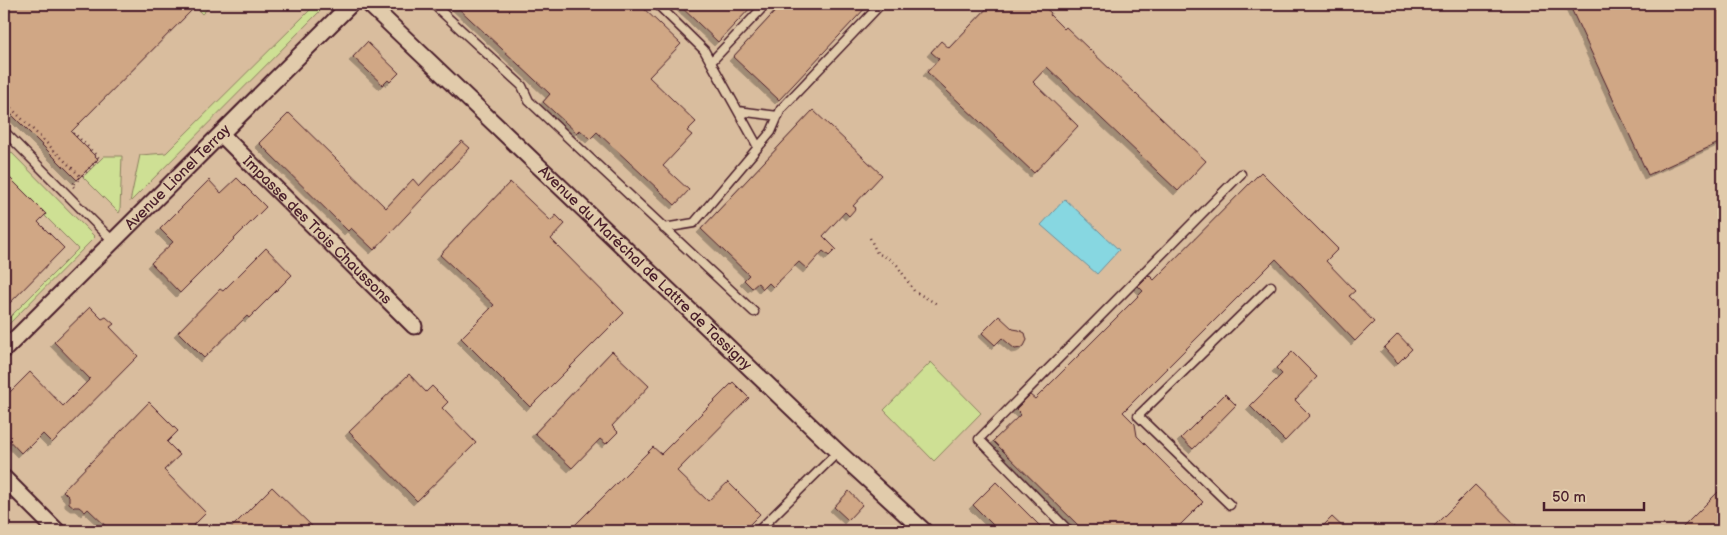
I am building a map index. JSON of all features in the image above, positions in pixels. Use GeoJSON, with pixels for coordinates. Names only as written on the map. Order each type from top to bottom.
{"type":"FeatureCollection","features":[{"type":"Feature","properties":{"kind":"street","name":"Avenue Lionel Terray"},"geometry":{"type":"LineString","coordinates":[[4,350],[351,4]]}},
{"type":"Feature","properties":{"kind":"street","name":"Avenue du Maréchal de Lattre de Tassigny"},"geometry":{"type":"LineString","coordinates":[[369,4],[838,452],[924,531]]}},
{"type":"Feature","properties":{"kind":"street","name":"Impasse des Trois Chaussons"},"geometry":{"type":"LineString","coordinates":[[221,134],[414,326]]}},
{"type":"Feature","properties":{"kind":"street"},"geometry":{"type":"LineString","coordinates":[[4,478],[57,531]]}},
{"type":"Feature","properties":{"kind":"lane"},"geometry":{"type":"LineString","coordinates":[[433,4],[522,86],[529,101],[754,312]]}},
{"type":"Feature","properties":{"kind":"lane"},"geometry":{"type":"LineString","coordinates":[[656,4],[704,50],[758,147]]}},
{"type":"Feature","properties":{"kind":"lane"},"geometry":{"type":"LineString","coordinates":[[711,62],[766,4]]}},
{"type":"Feature","properties":{"kind":"lane"},"geometry":{"type":"LineString","coordinates":[[664,228],[694,223],[771,132],[781,109],[881,4]]}},
{"type":"Feature","properties":{"kind":"lane"},"geometry":{"type":"LineString","coordinates":[[738,111],[778,116]]}},
{"type":"Feature","properties":{"kind":"lane"},"geometry":{"type":"LineString","coordinates":[[4,132],[114,241]]}},
{"type":"Feature","properties":{"kind":"lane"},"geometry":{"type":"LineString","coordinates":[[1069,531],[979,439],[1241,174]]}},
{"type":"Feature","properties":{"kind":"lane"},"geometry":{"type":"LineString","coordinates":[[1230,505],[1138,416],[1271,286]]}},
{"type":"Feature","properties":{"kind":"lane"},"geometry":{"type":"LineString","coordinates":[[758,531],[838,452]]}},
{"type":"Feature","properties":{"kind":"path"},"geometry":{"type":"LineString","coordinates":[[4,101],[80,177],[100,158],[74,132],[73,134]]}},
{"type":"Feature","properties":{"kind":"path"},"geometry":{"type":"LineString","coordinates":[[870,238],[877,253],[890,259],[897,265],[914,292],[938,304]]}},
{"type":"Feature","properties":{"kind":"shaded area"},"geometry":{"type":"Polygon","coordinates":[[[4,4],[1723,4],[1723,531],[4,531],[4,4]]]}},
{"type":"Feature","properties":{"kind":"green space"},"geometry":{"type":"Polygon","coordinates":[[[192,4],[212,4],[202,14],[192,4]]]}},
{"type":"Feature","properties":{"kind":"green space"},"geometry":{"type":"Polygon","coordinates":[[[316,4],[327,4],[130,202],[140,155],[166,153],[316,4]]]}},
{"type":"Feature","properties":{"kind":"green space"},"geometry":{"type":"Polygon","coordinates":[[[4,145],[95,237],[4,329],[4,323],[78,249],[4,172],[4,145]]]}},
{"type":"Feature","properties":{"kind":"green space"},"geometry":{"type":"Polygon","coordinates":[[[104,156],[122,156],[119,213],[83,177],[104,156]]]}},
{"type":"Feature","properties":{"kind":"green space"},"geometry":{"type":"Polygon","coordinates":[[[931,362],[981,413],[934,461],[884,410],[931,362]]]}},
{"type":"Feature","properties":{"kind":"water"},"geometry":{"type":"Polygon","coordinates":[[[1065,199],[1119,250],[1097,274],[1041,225],[1065,199]]]}},
{"type":"Feature","properties":{"kind":"building"},"geometry":{"type":"Polygon","coordinates":[[[4,4],[198,4],[71,132],[98,159],[77,180],[4,107],[4,4]]]}},
{"type":"Feature","properties":{"kind":"building"},"geometry":{"type":"Polygon","coordinates":[[[454,4],[639,4],[681,44],[649,77],[696,122],[687,131],[692,135],[663,166],[689,190],[675,205],[597,132],[590,139],[580,130],[577,133],[543,102],[550,94],[454,4]]]}},
{"type":"Feature","properties":{"kind":"building"},"geometry":{"type":"Polygon","coordinates":[[[678,4],[754,4],[718,42],[678,4]]]}},
{"type":"Feature","properties":{"kind":"building"},"geometry":{"type":"Polygon","coordinates":[[[782,4],[869,4],[779,100],[733,57],[782,4]]]}},
{"type":"Feature","properties":{"kind":"building"},"geometry":{"type":"Polygon","coordinates":[[[991,4],[1041,4],[1064,29],[1066,27],[1206,161],[1178,191],[1047,67],[1033,82],[1078,126],[1034,173],[927,72],[939,59],[931,52],[941,41],[949,48],[991,4]]]}},
{"type":"Feature","properties":{"kind":"building"},"geometry":{"type":"Polygon","coordinates":[[[1569,4],[1723,4],[1723,141],[1648,175],[1569,4]]]}},
{"type":"Feature","properties":{"kind":"building"},"geometry":{"type":"Polygon","coordinates":[[[367,42],[399,73],[390,82],[388,80],[383,85],[353,57],[367,42]]]}},
{"type":"Feature","properties":{"kind":"building"},"geometry":{"type":"Polygon","coordinates":[[[813,110],[882,175],[853,206],[856,208],[849,216],[845,212],[823,236],[836,249],[829,256],[823,251],[807,269],[799,262],[773,287],[769,283],[763,289],[758,283],[752,288],[744,280],[749,275],[701,229],[813,110]]]}},
{"type":"Feature","properties":{"kind":"building"},"geometry":{"type":"Polygon","coordinates":[[[289,113],[386,208],[413,179],[419,186],[462,141],[470,148],[374,250],[351,228],[348,231],[259,143],[289,113]]]}},
{"type":"Feature","properties":{"kind":"building"},"geometry":{"type":"Polygon","coordinates":[[[4,172],[46,214],[38,222],[64,248],[4,309],[4,172]]]}},
{"type":"Feature","properties":{"kind":"building"},"geometry":{"type":"Polygon","coordinates":[[[1261,172],[1338,249],[1326,261],[1355,291],[1349,296],[1374,322],[1355,341],[1276,259],[1123,412],[1135,424],[1137,436],[1203,502],[1174,531],[1084,531],[993,441],[1021,414],[1016,409],[1030,395],[1035,399],[1143,291],[1138,286],[1149,275],[1154,280],[1261,172]]]}},
{"type":"Feature","properties":{"kind":"building"},"geometry":{"type":"Polygon","coordinates":[[[237,178],[266,207],[180,293],[151,263],[173,242],[160,229],[209,180],[221,193],[237,178]]]}},
{"type":"Feature","properties":{"kind":"building"},"geometry":{"type":"Polygon","coordinates":[[[510,182],[551,221],[556,215],[565,224],[551,239],[624,313],[530,407],[461,338],[494,305],[440,255],[510,182]]]}},
{"type":"Feature","properties":{"kind":"building"},"geometry":{"type":"Polygon","coordinates":[[[266,248],[292,275],[249,318],[247,316],[204,358],[178,332],[220,289],[223,291],[266,248]]]}},
{"type":"Feature","properties":{"kind":"building"},"geometry":{"type":"Polygon","coordinates":[[[90,307],[102,319],[106,317],[114,324],[110,327],[138,356],[52,443],[43,434],[21,453],[4,435],[4,398],[30,372],[63,406],[90,379],[54,342],[90,307]]]}},
{"type":"Feature","properties":{"kind":"building"},"geometry":{"type":"Polygon","coordinates":[[[999,316],[1013,329],[1025,333],[1027,340],[1024,346],[1015,349],[1002,338],[995,345],[982,333],[999,316]]]}},
{"type":"Feature","properties":{"kind":"building"},"geometry":{"type":"Polygon","coordinates":[[[1398,334],[1412,349],[1398,363],[1384,348],[1398,334]]]}},
{"type":"Feature","properties":{"kind":"building"},"geometry":{"type":"Polygon","coordinates":[[[612,351],[649,386],[612,426],[618,432],[606,444],[600,439],[572,468],[535,433],[612,351]]]}},
{"type":"Feature","properties":{"kind":"building"},"geometry":{"type":"Polygon","coordinates":[[[1292,352],[1317,377],[1295,400],[1310,415],[1285,441],[1250,406],[1282,374],[1276,368],[1292,352]]]}},
{"type":"Feature","properties":{"kind":"building"},"geometry":{"type":"Polygon","coordinates":[[[409,374],[426,392],[432,386],[448,402],[442,408],[476,443],[417,501],[349,432],[409,374]]]}},
{"type":"Feature","properties":{"kind":"building"},"geometry":{"type":"Polygon","coordinates":[[[733,382],[749,398],[677,471],[708,501],[728,482],[760,514],[743,531],[569,531],[653,447],[661,454],[733,382]]]}},
{"type":"Feature","properties":{"kind":"building"},"geometry":{"type":"Polygon","coordinates":[[[1225,394],[1236,405],[1193,449],[1181,438],[1225,394]]]}},
{"type":"Feature","properties":{"kind":"building"},"geometry":{"type":"Polygon","coordinates":[[[149,402],[178,431],[167,442],[180,455],[164,470],[206,513],[188,531],[111,531],[88,509],[85,512],[69,503],[69,497],[63,491],[149,402]]]}},
{"type":"Feature","properties":{"kind":"building"},"geometry":{"type":"Polygon","coordinates":[[[996,482],[1045,531],[999,531],[973,505],[996,482]]]}},
{"type":"Feature","properties":{"kind":"building"},"geometry":{"type":"Polygon","coordinates":[[[1475,485],[1522,531],[1429,531],[1475,485]]]}},
{"type":"Feature","properties":{"kind":"building"},"geometry":{"type":"Polygon","coordinates":[[[272,487],[317,531],[228,531],[272,487]]]}},
{"type":"Feature","properties":{"kind":"building"},"geometry":{"type":"Polygon","coordinates":[[[1723,487],[1723,531],[1679,531],[1723,487]]]}},
{"type":"Feature","properties":{"kind":"building"},"geometry":{"type":"Polygon","coordinates":[[[849,491],[862,505],[848,520],[834,507],[849,491]]]}},
{"type":"Feature","properties":{"kind":"building"},"geometry":{"type":"Polygon","coordinates":[[[1332,517],[1347,531],[1318,531],[1332,517]]]}}]}
